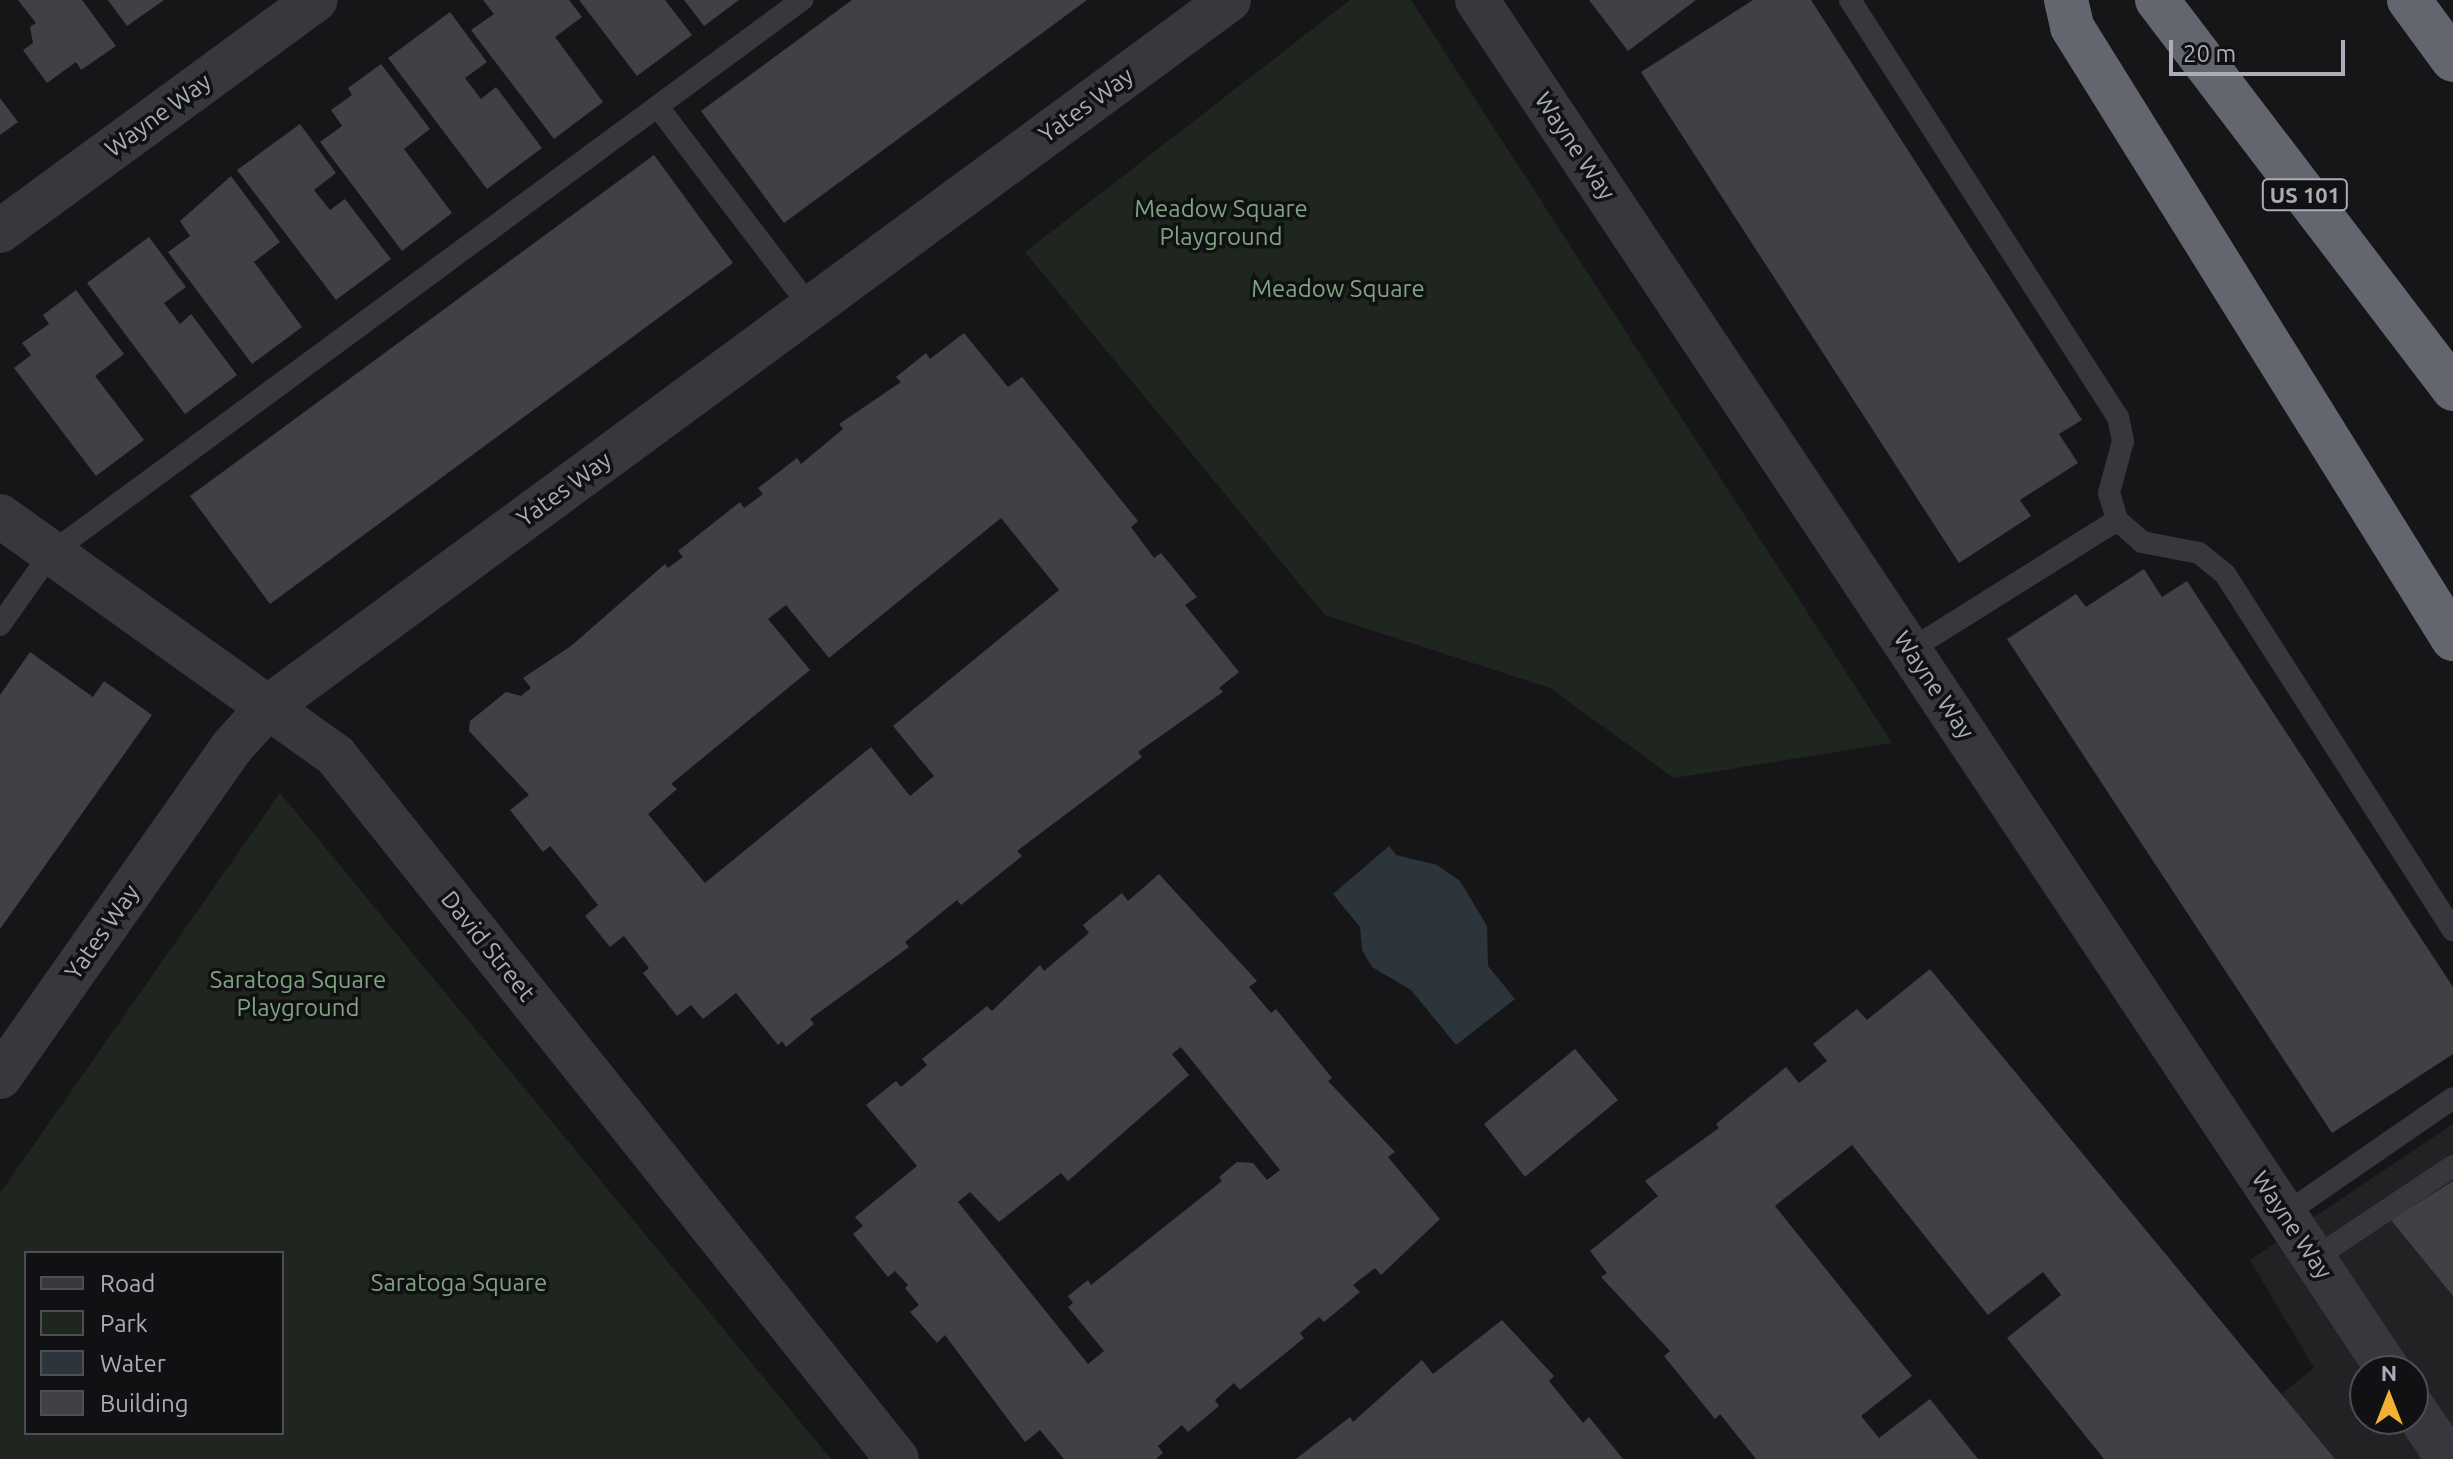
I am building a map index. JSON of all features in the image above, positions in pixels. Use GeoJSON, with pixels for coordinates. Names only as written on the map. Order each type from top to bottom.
{"type":"FeatureCollection","features":[{"type":"Feature","properties":{"kind":"highway"},"geometry":{"type":"LineString","coordinates":[[2066,0],[2072,27],[2453,639]]}},
{"type":"Feature","properties":{"kind":"highway","name":"US 101"},"geometry":{"type":"LineString","coordinates":[[2157,0],[2453,389]]}},
{"type":"Feature","properties":{"kind":"highway"},"geometry":{"type":"LineString","coordinates":[[2409,0],[2453,60]]}},
{"type":"Feature","properties":{"kind":"street","name":"Wayne Way"},"geometry":{"type":"LineString","coordinates":[[0,231],[316,0]]}},
{"type":"Feature","properties":{"kind":"street","name":"Yates Way"},"geometry":{"type":"LineString","coordinates":[[0,1077],[232,747],[268,707],[1229,0]]}},
{"type":"Feature","properties":{"kind":"street","name":"Wayne Way"},"geometry":{"type":"LineString","coordinates":[[1477,0],[2379,1355]]}},
{"type":"Feature","properties":{"kind":"street","name":"David Street"},"geometry":{"type":"LineString","coordinates":[[0,516],[336,756],[897,1459]]}},
{"type":"Feature","properties":{"kind":"street"},"geometry":{"type":"LineString","coordinates":[[2429,1431],[2448,1459]]}},
{"type":"Feature","properties":{"kind":"lane"},"geometry":{"type":"LineString","coordinates":[[0,625],[51,553],[802,0]]}},
{"type":"Feature","properties":{"kind":"lane"},"geometry":{"type":"LineString","coordinates":[[1850,0],[2118,417],[2123,441],[2109,493],[2117,520],[2142,542],[2199,553],[2225,574],[2453,930]]}},
{"type":"Feature","properties":{"kind":"lane"},"geometry":{"type":"LineString","coordinates":[[658,107],[811,308]]}},
{"type":"Feature","properties":{"kind":"lane"},"geometry":{"type":"LineString","coordinates":[[1910,650],[2117,520]]}},
{"type":"Feature","properties":{"kind":"lane"},"geometry":{"type":"LineString","coordinates":[[2285,1214],[2453,1098]]}},
{"type":"Feature","properties":{"kind":"lane"},"geometry":{"type":"LineString","coordinates":[[2315,1258],[2453,1166]]}},
{"type":"Feature","properties":{"kind":"shaded area"},"geometry":{"type":"Polygon","coordinates":[[[2453,1124],[2453,1459],[2200,1459],[2314,1368],[2250,1260],[2453,1124]]]}},
{"type":"Feature","properties":{"kind":"green space","name":"Meadow Square"},"geometry":{"type":"Polygon","coordinates":[[[1350,0],[1411,0],[1892,743],[1674,778],[1550,688],[1325,615],[1025,252],[1350,0]]]}},
{"type":"Feature","properties":{"kind":"green space","name":"Saratoga Square"},"geometry":{"type":"Polygon","coordinates":[[[280,793],[831,1459],[0,1459],[0,1193],[280,793]]]}},
{"type":"Feature","properties":{"kind":"water"},"geometry":{"type":"Polygon","coordinates":[[[1389,846],[1396,855],[1437,865],[1460,881],[1487,926],[1488,966],[1515,999],[1456,1045],[1411,990],[1372,967],[1362,950],[1360,927],[1333,894],[1389,846]]]}},
{"type":"Feature","properties":{"kind":"building"},"geometry":{"type":"Polygon","coordinates":[[[18,0],[82,0],[116,46],[81,70],[76,62],[47,83],[23,50],[33,43],[30,27],[36,23],[18,0]]]}},
{"type":"Feature","properties":{"kind":"building"},"geometry":{"type":"Polygon","coordinates":[[[108,0],[164,0],[127,26],[108,0]]]}},
{"type":"Feature","properties":{"kind":"building"},"geometry":{"type":"Polygon","coordinates":[[[483,0],[569,0],[582,17],[555,37],[603,102],[554,139],[471,30],[494,14],[483,0]]]}},
{"type":"Feature","properties":{"kind":"building"},"geometry":{"type":"Polygon","coordinates":[[[579,0],[665,0],[692,35],[637,76],[579,0]]]}},
{"type":"Feature","properties":{"kind":"building"},"geometry":{"type":"Polygon","coordinates":[[[684,0],[739,0],[704,26],[684,0]]]}},
{"type":"Feature","properties":{"kind":"building"},"geometry":{"type":"Polygon","coordinates":[[[852,0],[1087,0],[784,223],[701,111],[852,0]]]}},
{"type":"Feature","properties":{"kind":"building"},"geometry":{"type":"Polygon","coordinates":[[[1589,0],[1696,0],[1628,51],[1589,0]]]}},
{"type":"Feature","properties":{"kind":"building"},"geometry":{"type":"Polygon","coordinates":[[[1753,0],[1811,0],[2082,420],[2059,434],[2078,463],[2020,500],[2031,516],[1959,563],[1641,72],[1753,0]]]}},
{"type":"Feature","properties":{"kind":"building"},"geometry":{"type":"Polygon","coordinates":[[[450,12],[487,62],[465,78],[481,99],[496,87],[542,148],[487,189],[388,58],[450,12]]]}},
{"type":"Feature","properties":{"kind":"building"},"geometry":{"type":"Polygon","coordinates":[[[381,64],[430,129],[404,149],[452,213],[402,251],[320,142],[342,126],[331,110],[352,95],[348,88],[381,64]]]}},
{"type":"Feature","properties":{"kind":"building"},"geometry":{"type":"Polygon","coordinates":[[[0,98],[18,122],[0,135],[0,98]]]}},
{"type":"Feature","properties":{"kind":"building"},"geometry":{"type":"Polygon","coordinates":[[[300,124],[336,173],[314,190],[330,210],[345,199],[391,259],[336,300],[237,170],[300,124]]]}},
{"type":"Feature","properties":{"kind":"building"},"geometry":{"type":"Polygon","coordinates":[[[654,155],[733,263],[270,604],[190,496],[654,155]]]}},
{"type":"Feature","properties":{"kind":"building"},"geometry":{"type":"Polygon","coordinates":[[[231,176],[280,242],[254,262],[302,327],[252,364],[168,252],[190,236],[180,221],[231,176]]]}},
{"type":"Feature","properties":{"kind":"building"},"geometry":{"type":"Polygon","coordinates":[[[149,237],[186,287],[164,303],[180,324],[191,314],[237,375],[185,414],[87,283],[149,237]]]}},
{"type":"Feature","properties":{"kind":"building"},"geometry":{"type":"Polygon","coordinates":[[[76,290],[124,354],[95,376],[144,440],[96,476],[14,368],[31,355],[22,343],[49,324],[43,315],[76,290]]]}},
{"type":"Feature","properties":{"kind":"building"},"geometry":{"type":"Polygon","coordinates":[[[964,333],[1008,387],[1022,377],[1138,521],[1131,527],[1154,558],[1161,553],[1197,597],[1185,605],[1239,672],[1219,688],[1223,692],[1138,752],[1142,757],[1017,851],[1022,856],[961,905],[957,900],[905,942],[909,947],[810,1019],[814,1024],[786,1047],[782,1041],[778,1045],[736,993],[703,1019],[691,1005],[677,1016],[643,973],[649,968],[624,936],[610,947],[585,916],[598,905],[550,846],[543,852],[510,810],[529,795],[469,731],[470,721],[506,692],[521,696],[531,688],[523,678],[571,646],[665,564],[668,568],[683,557],[678,551],[740,502],[744,508],[763,494],[758,488],[797,458],[801,464],[843,429],[839,424],[901,382],[896,377],[926,353],[930,359],[964,333]],[[1001,518],[829,658],[786,605],[768,619],[810,670],[671,784],[677,789],[648,814],[705,883],[871,747],[910,796],[934,776],[893,726],[1059,590],[1001,518]]]}},
{"type":"Feature","properties":{"kind":"building"},"geometry":{"type":"Polygon","coordinates":[[[2144,569],[2162,597],[2187,581],[2453,987],[2453,1054],[2332,1133],[2007,639],[2076,594],[2086,607],[2144,569]]]}},
{"type":"Feature","properties":{"kind":"building"},"geometry":{"type":"Polygon","coordinates":[[[30,652],[93,697],[104,681],[152,715],[0,929],[0,695],[30,652]]]}},
{"type":"Feature","properties":{"kind":"building"},"geometry":{"type":"Polygon","coordinates":[[[1159,874],[1257,981],[1249,987],[1271,1013],[1276,1009],[1332,1078],[1328,1081],[1395,1152],[1388,1157],[1440,1219],[1381,1275],[1375,1268],[1353,1285],[1360,1292],[1324,1322],[1319,1317],[1300,1333],[1304,1338],[1240,1390],[1234,1383],[1215,1400],[1219,1406],[1188,1432],[1182,1425],[1158,1446],[1163,1453],[1156,1459],[1064,1459],[1040,1430],[1025,1442],[945,1335],[937,1343],[910,1312],[919,1305],[905,1288],[908,1285],[895,1271],[888,1277],[853,1234],[863,1226],[855,1217],[917,1166],[866,1105],[896,1081],[901,1087],[927,1065],[922,1059],[987,1006],[992,1011],[1040,965],[1044,971],[1089,933],[1083,925],[1122,893],[1128,901],[1159,874]],[[1181,1047],[1172,1054],[1189,1075],[1068,1181],[1061,1173],[999,1222],[970,1192],[958,1202],[1088,1364],[1104,1351],[1068,1307],[1073,1303],[1068,1296],[1088,1280],[1091,1285],[1222,1181],[1219,1177],[1237,1162],[1253,1163],[1267,1180],[1280,1170],[1181,1047]]]}},
{"type":"Feature","properties":{"kind":"building"},"geometry":{"type":"Polygon","coordinates":[[[1930,969],[2335,1459],[2104,1459],[2007,1338],[2061,1295],[2043,1272],[1988,1315],[1852,1145],[1775,1206],[1912,1376],[1861,1416],[1879,1438],[1930,1399],[1978,1459],[1756,1459],[1720,1414],[1715,1419],[1664,1356],[1670,1351],[1601,1277],[1607,1273],[1590,1251],[1658,1196],[1645,1181],[1719,1128],[1716,1124],[1786,1067],[1799,1083],[1827,1061],[1813,1044],[1857,1009],[1867,1020],[1930,969]]]}},
{"type":"Feature","properties":{"kind":"building"},"geometry":{"type":"Polygon","coordinates":[[[1575,1049],[1618,1100],[1525,1177],[1484,1124],[1575,1049]]]}},
{"type":"Feature","properties":{"kind":"building"},"geometry":{"type":"Polygon","coordinates":[[[2453,1181],[2453,1296],[2391,1220],[2453,1181]]]}},
{"type":"Feature","properties":{"kind":"building"},"geometry":{"type":"Polygon","coordinates":[[[1502,1320],[1554,1376],[1549,1381],[1583,1423],[1589,1417],[1623,1459],[1296,1459],[1350,1417],[1353,1422],[1422,1360],[1433,1374],[1502,1320]]]}},
{"type":"Feature","properties":{"kind":"park label","name":"Meadow Square Playground"},"geometry":{"type":"Point","coordinates":[1221,223]}},
{"type":"Feature","properties":{"kind":"park label","name":"Saratoga Square Playground"},"geometry":{"type":"Point","coordinates":[298,994]}}]}
